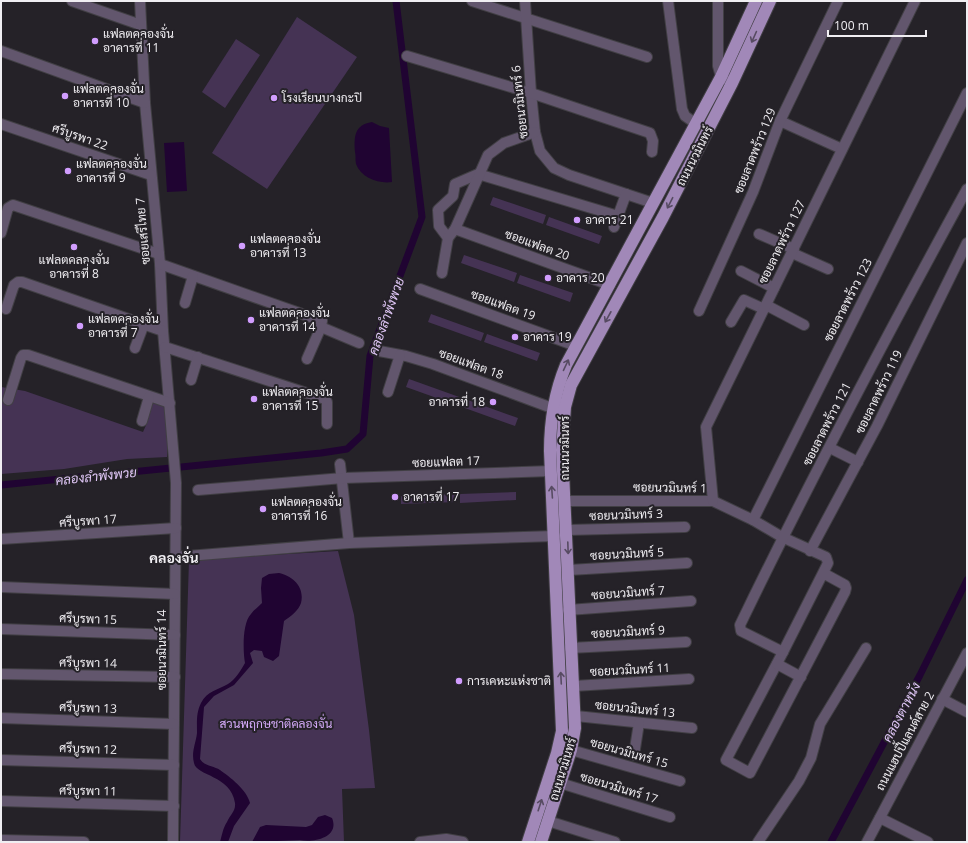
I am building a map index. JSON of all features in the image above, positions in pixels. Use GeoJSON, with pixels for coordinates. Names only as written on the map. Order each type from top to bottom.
{"type":"FeatureCollection","features":[{"type":"Feature","properties":{"kind":"main road","name":"ถนนนวมินทร์"},"geometry":{"type":"LineString","coordinates":[[528,842],[557,754],[562,731],[550,430],[552,408],[559,382],[576,346],[720,77],[756,1]]}},
{"type":"Feature","properties":{"kind":"main road","name":"ถนนนวมินทร์"},"geometry":{"type":"LineString","coordinates":[[541,842],[571,750],[576,716],[568,610],[569,570],[562,429],[565,407],[571,385],[663,217],[732,84],[770,1]]}},
{"type":"Feature","properties":{"kind":"street"},"geometry":{"type":"LineString","coordinates":[[72,1],[141,25]]}},
{"type":"Feature","properties":{"kind":"street","name":"ซอยเสรีไทย 7"},"geometry":{"type":"LineString","coordinates":[[140,1],[145,103],[160,264],[163,331],[174,459]]}},
{"type":"Feature","properties":{"kind":"street"},"geometry":{"type":"LineString","coordinates":[[472,1],[647,57]]}},
{"type":"Feature","properties":{"kind":"street","name":"ซอยนวมินทร์ 6"},"geometry":{"type":"LineString","coordinates":[[525,1],[531,93],[535,132],[540,151],[554,168],[569,175],[653,202]]}},
{"type":"Feature","properties":{"kind":"street"},"geometry":{"type":"LineString","coordinates":[[668,1],[682,109],[685,116],[695,123]]}},
{"type":"Feature","properties":{"kind":"street"},"geometry":{"type":"LineString","coordinates":[[718,1],[718,66],[720,77],[732,84]]}},
{"type":"Feature","properties":{"kind":"street","name":"ซอยลาดพร้าว 129"},"geometry":{"type":"LineString","coordinates":[[699,311],[753,192],[780,121],[838,1]]}},
{"type":"Feature","properties":{"kind":"street","name":"ซอยลาดพร้าว 127"},"geometry":{"type":"LineString","coordinates":[[713,501],[706,427],[915,1]]}},
{"type":"Feature","properties":{"kind":"street"},"geometry":{"type":"LineString","coordinates":[[1,51],[145,103]]}},
{"type":"Feature","properties":{"kind":"street"},"geometry":{"type":"LineString","coordinates":[[407,56],[531,93],[650,133],[653,141],[652,152]]}},
{"type":"Feature","properties":{"kind":"street","name":"ซอยลาดพร้าว 123"},"geometry":{"type":"LineString","coordinates":[[753,520],[967,93]]}},
{"type":"Feature","properties":{"kind":"street"},"geometry":{"type":"LineString","coordinates":[[780,121],[842,149]]}},
{"type":"Feature","properties":{"kind":"street","name":"ศรีบูรพา 22"},"geometry":{"type":"LineString","coordinates":[[2,126],[151,175]]}},
{"type":"Feature","properties":{"kind":"street"},"geometry":{"type":"LineString","coordinates":[[442,273],[448,238],[455,229],[478,174],[488,155],[504,143],[535,132]]}},
{"type":"Feature","properties":{"kind":"street"},"geometry":{"type":"LineString","coordinates":[[448,238],[439,226],[438,210],[453,196],[455,184],[478,174],[618,216]]}},
{"type":"Feature","properties":{"kind":"street","name":"ซอยลาดพร้าว 121"},"geometry":{"type":"LineString","coordinates":[[784,652],[741,632],[739,629],[782,538],[904,303],[967,189]]}},
{"type":"Feature","properties":{"kind":"street"},"geometry":{"type":"LineString","coordinates":[[614,227],[626,194]]}},
{"type":"Feature","properties":{"kind":"street"},"geometry":{"type":"LineString","coordinates":[[2,236],[8,208],[13,205],[158,254]]}},
{"type":"Feature","properties":{"kind":"street","name":"ซอยแฟลต 20"},"geometry":{"type":"LineString","coordinates":[[455,229],[610,285]]}},
{"type":"Feature","properties":{"kind":"street"},"geometry":{"type":"LineString","coordinates":[[759,234],[828,269]]}},
{"type":"Feature","properties":{"kind":"street","name":"ซอยลาดพร้าว 119"},"geometry":{"type":"LineString","coordinates":[[810,551],[858,462],[967,242]]}},
{"type":"Feature","properties":{"kind":"street"},"geometry":{"type":"LineString","coordinates":[[160,264],[322,321],[321,327],[307,359]]}},
{"type":"Feature","properties":{"kind":"street"},"geometry":{"type":"LineString","coordinates":[[741,271],[774,288]]}},
{"type":"Feature","properties":{"kind":"street"},"geometry":{"type":"LineString","coordinates":[[185,303],[193,276]]}},
{"type":"Feature","properties":{"kind":"street"},"geometry":{"type":"LineString","coordinates":[[6,309],[14,285],[18,282],[163,331]]}},
{"type":"Feature","properties":{"kind":"street","name":"ซอยแฟลต 19"},"geometry":{"type":"LineString","coordinates":[[420,288],[576,346]]}},
{"type":"Feature","properties":{"kind":"street"},"geometry":{"type":"LineString","coordinates":[[731,322],[744,300],[765,307],[804,325]]}},
{"type":"Feature","properties":{"kind":"street"},"geometry":{"type":"LineString","coordinates":[[135,348],[144,324]]}},
{"type":"Feature","properties":{"kind":"street"},"geometry":{"type":"LineString","coordinates":[[321,327],[359,343]]}},
{"type":"Feature","properties":{"kind":"street"},"geometry":{"type":"LineString","coordinates":[[165,347],[325,399],[327,402],[327,424]]}},
{"type":"Feature","properties":{"kind":"street","name":"ซอยแฟลต 18"},"geometry":{"type":"LineString","coordinates":[[380,351],[432,364],[552,408]]}},
{"type":"Feature","properties":{"kind":"street"},"geometry":{"type":"LineString","coordinates":[[8,400],[23,355],[149,397],[170,402]]}},
{"type":"Feature","properties":{"kind":"street"},"geometry":{"type":"LineString","coordinates":[[388,392],[400,355]]}},
{"type":"Feature","properties":{"kind":"street"},"geometry":{"type":"LineString","coordinates":[[191,380],[198,357]]}},
{"type":"Feature","properties":{"kind":"street"},"geometry":{"type":"LineString","coordinates":[[142,421],[149,397]]}},
{"type":"Feature","properties":{"kind":"street"},"geometry":{"type":"LineString","coordinates":[[830,448],[858,462]]}},
{"type":"Feature","properties":{"kind":"street","name":"ซอยนวมินทร์ 14"},"geometry":{"type":"LineString","coordinates":[[174,459],[176,484],[174,842]]}},
{"type":"Feature","properties":{"kind":"street"},"geometry":{"type":"LineString","coordinates":[[340,464],[343,478],[349,543]]}},
{"type":"Feature","properties":{"kind":"street","name":"ซอยแฟลต 17"},"geometry":{"type":"LineString","coordinates":[[198,490],[343,478],[551,471]]}},
{"type":"Feature","properties":{"kind":"street","name":"ซอยนวมินทร์ 1"},"geometry":{"type":"LineString","coordinates":[[566,501],[713,501],[753,520],[782,538],[826,557],[828,563],[822,573]]}},
{"type":"Feature","properties":{"kind":"street","name":"ซอยนวมินทร์ 3"},"geometry":{"type":"LineString","coordinates":[[567,530],[685,527]]}},
{"type":"Feature","properties":{"kind":"street","name":"ศรีบูรพา 17"},"geometry":{"type":"LineString","coordinates":[[1,539],[176,528]]}},
{"type":"Feature","properties":{"kind":"street"},"geometry":{"type":"LineString","coordinates":[[176,557],[349,543],[555,536]]}},
{"type":"Feature","properties":{"kind":"street","name":"ซอยนวมินทร์ 5"},"geometry":{"type":"LineString","coordinates":[[569,570],[687,563]]}},
{"type":"Feature","properties":{"kind":"street"},"geometry":{"type":"LineString","coordinates":[[822,573],[845,585],[846,588],[750,773],[726,760],[784,652],[822,573]]}},
{"type":"Feature","properties":{"kind":"street"},"geometry":{"type":"LineString","coordinates":[[1,587],[175,594]]}},
{"type":"Feature","properties":{"kind":"street","name":"ซอยนวมินทร์ 7"},"geometry":{"type":"LineString","coordinates":[[568,610],[691,601]]}},
{"type":"Feature","properties":{"kind":"street","name":"ศรีบูรพา 15"},"geometry":{"type":"LineString","coordinates":[[1,629],[175,635]]}},
{"type":"Feature","properties":{"kind":"street","name":"ซอยนวมินทร์ 9"},"geometry":{"type":"LineString","coordinates":[[570,648],[686,642]]}},
{"type":"Feature","properties":{"kind":"street"},"geometry":{"type":"LineString","coordinates":[[758,842],[798,781],[811,758],[820,724],[866,648]]}},
{"type":"Feature","properties":{"kind":"street","name":"ถนนแฮปปี้แลนด์สาย 2"},"geometry":{"type":"LineString","coordinates":[[867,842],[967,652]]}},
{"type":"Feature","properties":{"kind":"street"},"geometry":{"type":"LineString","coordinates":[[777,664],[801,677]]}},
{"type":"Feature","properties":{"kind":"street","name":"ศรีบูรพา 14"},"geometry":{"type":"LineString","coordinates":[[1,674],[175,677]]}},
{"type":"Feature","properties":{"kind":"street","name":"ซอยนวมินทร์ 11"},"geometry":{"type":"LineString","coordinates":[[574,686],[689,679]]}},
{"type":"Feature","properties":{"kind":"street"},"geometry":{"type":"LineString","coordinates":[[942,699],[967,712]]}},
{"type":"Feature","properties":{"kind":"street","name":"ซอยนวมินทร์ 13"},"geometry":{"type":"LineString","coordinates":[[576,716],[692,728]]}},
{"type":"Feature","properties":{"kind":"street","name":"ศรีบูรพา 13"},"geometry":{"type":"LineString","coordinates":[[1,718],[174,724]]}},
{"type":"Feature","properties":{"kind":"street"},"geometry":{"type":"LineString","coordinates":[[634,755],[639,723]]}},
{"type":"Feature","properties":{"kind":"street","name":"ซอยนวมินทร์ 15"},"geometry":{"type":"LineString","coordinates":[[571,750],[680,781]]}},
{"type":"Feature","properties":{"kind":"street","name":"ศรีบูรพา 12"},"geometry":{"type":"LineString","coordinates":[[1,760],[174,765]]}},
{"type":"Feature","properties":{"kind":"street","name":"ซอยนวมินทร์ 17"},"geometry":{"type":"LineString","coordinates":[[560,783],[670,817]]}},
{"type":"Feature","properties":{"kind":"street","name":"ศรีบูรพา 11"},"geometry":{"type":"LineString","coordinates":[[1,801],[174,806]]}},
{"type":"Feature","properties":{"kind":"street"},"geometry":{"type":"LineString","coordinates":[[880,818],[928,842]]}},
{"type":"Feature","properties":{"kind":"street"},"geometry":{"type":"LineString","coordinates":[[548,821],[615,842]]}},
{"type":"Feature","properties":{"kind":"street"},"geometry":{"type":"LineString","coordinates":[[420,842],[434,839],[463,842]]}},
{"type":"Feature","properties":{"kind":"street"},"geometry":{"type":"LineString","coordinates":[[1,840],[84,842]]}},
{"type":"Feature","properties":{"kind":"green space"},"geometry":{"type":"Polygon","coordinates":[[[297,17],[357,57],[267,189],[212,153],[297,17]]]}},
{"type":"Feature","properties":{"kind":"green space"},"geometry":{"type":"Polygon","coordinates":[[[236,39],[260,55],[225,108],[202,92],[236,39]]]}},
{"type":"Feature","properties":{"kind":"green space"},"geometry":{"type":"Polygon","coordinates":[[[493,197],[546,215],[543,224],[490,205],[493,197]]]}},
{"type":"Feature","properties":{"kind":"green space"},"geometry":{"type":"Polygon","coordinates":[[[549,217],[602,236],[599,244],[546,225],[549,217]]]}},
{"type":"Feature","properties":{"kind":"green space"},"geometry":{"type":"Polygon","coordinates":[[[464,255],[517,273],[514,282],[461,263],[464,255]]]}},
{"type":"Feature","properties":{"kind":"green space"},"geometry":{"type":"Polygon","coordinates":[[[520,275],[573,293],[570,302],[517,283],[520,275]]]}},
{"type":"Feature","properties":{"kind":"green space"},"geometry":{"type":"Polygon","coordinates":[[[431,314],[484,333],[481,341],[428,322],[431,314]]]}},
{"type":"Feature","properties":{"kind":"green space"},"geometry":{"type":"Polygon","coordinates":[[[487,334],[540,353],[537,361],[484,342],[487,334]]]}},
{"type":"Feature","properties":{"kind":"green space"},"geometry":{"type":"Polygon","coordinates":[[[409,379],[462,398],[459,406],[406,387],[409,379]]]}},
{"type":"Feature","properties":{"kind":"green space"},"geometry":{"type":"Polygon","coordinates":[[[1,387],[25,391],[143,432],[147,423],[140,414],[144,397],[168,406],[167,457],[127,459],[64,469],[1,474],[1,387]]]}},
{"type":"Feature","properties":{"kind":"green space"},"geometry":{"type":"Polygon","coordinates":[[[465,399],[518,418],[515,426],[462,407],[465,399]]]}},
{"type":"Feature","properties":{"kind":"green space"},"geometry":{"type":"Polygon","coordinates":[[[516,492],[516,500],[460,503],[460,494],[516,492]]]}},
{"type":"Feature","properties":{"kind":"green space"},"geometry":{"type":"Polygon","coordinates":[[[457,494],[457,502],[401,504],[401,496],[457,494]]]}},
{"type":"Feature","properties":{"kind":"green space","name":"สวนพฤกษชาติคลองจั่น"},"geometry":{"type":"Polygon","coordinates":[[[338,551],[354,615],[375,788],[342,789],[344,842],[180,842],[189,560],[338,551]]]}},
{"type":"Feature","properties":{"kind":"shaded area"},"geometry":{"type":"Polygon","coordinates":[[[372,122],[389,128],[392,182],[382,182],[371,179],[358,169],[356,164],[356,132],[362,126],[372,122]]]}},
{"type":"Feature","properties":{"kind":"shaded area"},"geometry":{"type":"Polygon","coordinates":[[[184,142],[187,191],[167,192],[164,143],[184,142]]]}},
{"type":"Feature","properties":{"kind":"shaded area"},"geometry":{"type":"Polygon","coordinates":[[[279,573],[293,579],[299,587],[302,597],[298,608],[284,621],[279,656],[273,661],[264,657],[262,651],[254,650],[250,653],[253,663],[234,685],[214,696],[204,707],[200,759],[204,763],[220,770],[233,780],[245,793],[250,803],[234,826],[228,842],[220,842],[224,827],[235,808],[235,803],[232,794],[221,781],[201,771],[194,763],[193,751],[197,733],[198,710],[206,696],[231,682],[238,675],[245,663],[244,645],[248,618],[262,603],[262,578],[269,574],[279,573]]]}},
{"type":"Feature","properties":{"kind":"shaded area"},"geometry":{"type":"Polygon","coordinates":[[[325,815],[332,818],[333,825],[329,834],[324,837],[306,841],[252,842],[260,827],[266,825],[306,827],[312,825],[318,817],[325,815]]]}},
{"type":"Feature","properties":{"kind":"waterway","name":"คลองลำพังพวย"},"geometry":{"type":"LineString","coordinates":[[1,485],[321,453],[347,449],[363,434],[370,356],[422,217],[396,1]]}},
{"type":"Feature","properties":{"kind":"waterway","name":"คลองตาหนัง"},"geometry":{"type":"LineString","coordinates":[[831,842],[920,675],[967,580]]}},
{"type":"Feature","properties":{"kind":"place","name":"แฟลตคลองจั่น อาคารที่ 11"},"geometry":{"type":"Point","coordinates":[95,41]}},
{"type":"Feature","properties":{"kind":"place","name":"แฟลตคลองจั่น อาคารที่ 10"},"geometry":{"type":"Point","coordinates":[65,96]}},
{"type":"Feature","properties":{"kind":"place","name":"โรงเรียนบางกะปิ"},"geometry":{"type":"Point","coordinates":[274,98]}},
{"type":"Feature","properties":{"kind":"place","name":"แฟลตคลองจั่น อาคารที่ 9"},"geometry":{"type":"Point","coordinates":[68,171]}},
{"type":"Feature","properties":{"kind":"place","name":"อาคาร 21"},"geometry":{"type":"Point","coordinates":[577,220]}},
{"type":"Feature","properties":{"kind":"place","name":"แฟลตคลองจั่น อาคารที่ 13"},"geometry":{"type":"Point","coordinates":[242,246]}},
{"type":"Feature","properties":{"kind":"place","name":"แฟลตคลองจั่น อาคารที่ 8"},"geometry":{"type":"Point","coordinates":[74,247]}},
{"type":"Feature","properties":{"kind":"place","name":"อาคาร 20"},"geometry":{"type":"Point","coordinates":[548,278]}},
{"type":"Feature","properties":{"kind":"place","name":"แฟลตคลองจั่น อาคารที่ 14"},"geometry":{"type":"Point","coordinates":[251,320]}},
{"type":"Feature","properties":{"kind":"place","name":"แฟลตคลองจั่น อาคารที่ 7"},"geometry":{"type":"Point","coordinates":[80,326]}},
{"type":"Feature","properties":{"kind":"place","name":"อาคาร 19"},"geometry":{"type":"Point","coordinates":[515,337]}},
{"type":"Feature","properties":{"kind":"place","name":"แฟลตคลองจั่น อาคารที่ 15"},"geometry":{"type":"Point","coordinates":[254,399]}},
{"type":"Feature","properties":{"kind":"place","name":"อาคารที่ 18"},"geometry":{"type":"Point","coordinates":[493,402]}},
{"type":"Feature","properties":{"kind":"place","name":"อาคารที่ 17"},"geometry":{"type":"Point","coordinates":[395,497]}},
{"type":"Feature","properties":{"kind":"place","name":"แฟลตคลองจั่น อาคารที่ 16"},"geometry":{"type":"Point","coordinates":[263,509]}},
{"type":"Feature","properties":{"kind":"place","name":"การเคหะแห่งชาติ"},"geometry":{"type":"Point","coordinates":[459,681]}},
{"type":"Feature","properties":{"kind":"district","name":"คลองจั่น"},"geometry":{"type":"Point","coordinates":[174,558]}}]}
